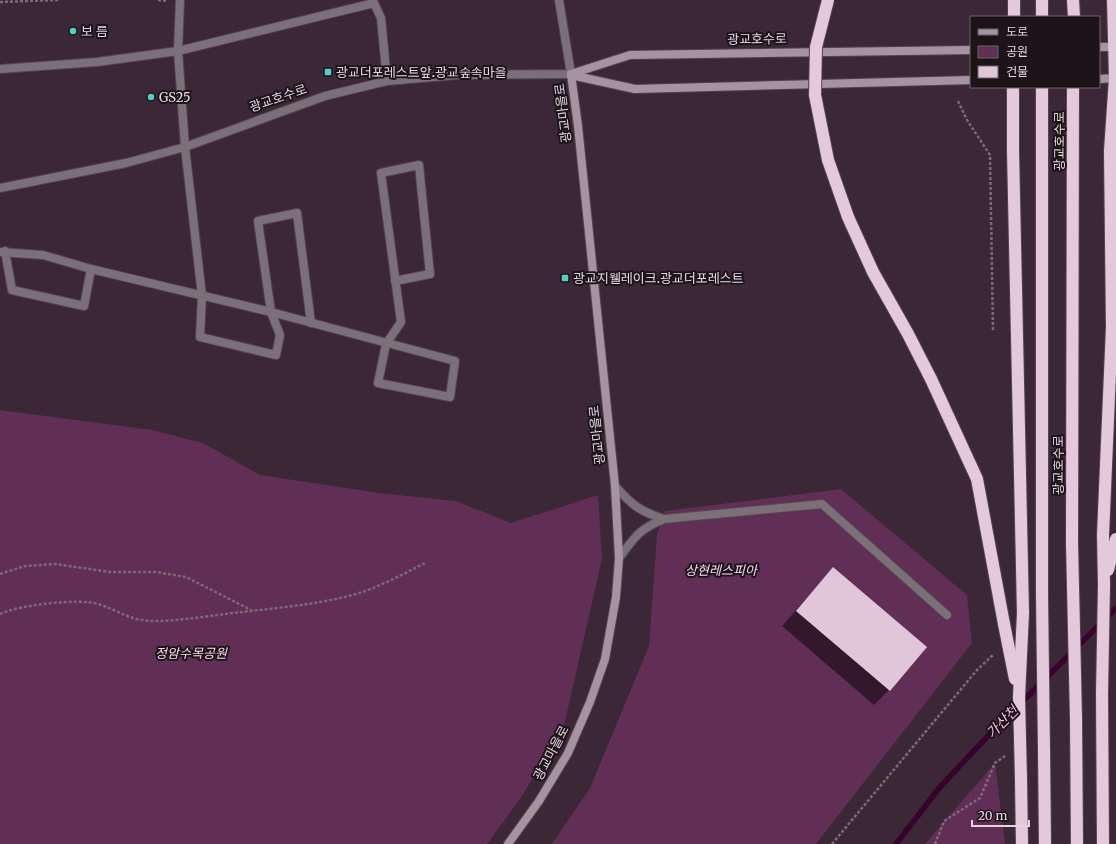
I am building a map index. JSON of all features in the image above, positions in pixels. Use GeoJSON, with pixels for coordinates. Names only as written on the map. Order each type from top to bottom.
{"type":"FeatureCollection","features":[{"type":"Feature","properties":{"kind":"highway"},"geometry":{"type":"LineString","coordinates":[[828,0],[816,47],[815,95],[828,160],[848,217],[873,272],[908,334],[931,379],[976,479],[1018,697]]}},
{"type":"Feature","properties":{"kind":"highway"},"geometry":{"type":"LineString","coordinates":[[1014,0],[1014,16]]}},
{"type":"Feature","properties":{"kind":"highway"},"geometry":{"type":"LineString","coordinates":[[1042,0],[1042,16]]}},
{"type":"Feature","properties":{"kind":"highway"},"geometry":{"type":"LineString","coordinates":[[1073,0],[1074,16]]}},
{"type":"Feature","properties":{"kind":"highway"},"geometry":{"type":"LineString","coordinates":[[1103,844],[1103,535],[1112,327],[1110,151],[1115,78],[1113,0]]}},
{"type":"Feature","properties":{"kind":"highway"},"geometry":{"type":"LineString","coordinates":[[1013,88],[1023,613],[1018,697],[1022,844]]}},
{"type":"Feature","properties":{"kind":"highway","name":"광교호수로"},"geometry":{"type":"LineString","coordinates":[[1042,88],[1042,595],[1045,844]]}},
{"type":"Feature","properties":{"kind":"highway","name":"광교호수로"},"geometry":{"type":"LineString","coordinates":[[1073,88],[1072,543],[1077,844]]}},
{"type":"Feature","properties":{"kind":"highway"},"geometry":{"type":"LineString","coordinates":[[1104,585],[1116,539]]}},
{"type":"Feature","properties":{"kind":"main road"},"geometry":{"type":"LineString","coordinates":[[1100,47],[1115,47]]}},
{"type":"Feature","properties":{"kind":"main road","name":"광교호수로"},"geometry":{"type":"LineString","coordinates":[[571,74],[630,55],[970,50]]}},
{"type":"Feature","properties":{"kind":"main road","name":"광교호수로"},"geometry":{"type":"LineString","coordinates":[[571,74],[635,89],[970,80]]}},
{"type":"Feature","properties":{"kind":"main road","name":"광교마을로"},"geometry":{"type":"LineString","coordinates":[[508,844],[539,801],[568,753],[590,702],[605,659],[616,597],[619,558],[615,486],[578,126],[571,74]]}},
{"type":"Feature","properties":{"kind":"main road"},"geometry":{"type":"LineString","coordinates":[[1100,79],[1115,78]]}},
{"type":"Feature","properties":{"kind":"street"},"geometry":{"type":"LineString","coordinates":[[180,0],[178,51],[185,147],[202,296],[200,337],[276,355],[280,335],[271,312],[258,221],[297,213],[311,323]]}},
{"type":"Feature","properties":{"kind":"street","name":"광교마을로"},"geometry":{"type":"LineString","coordinates":[[559,0],[571,74]]}},
{"type":"Feature","properties":{"kind":"street"},"geometry":{"type":"LineString","coordinates":[[0,69],[97,62],[178,51],[374,3],[381,18],[387,81]]}},
{"type":"Feature","properties":{"kind":"street","name":"광교호수로"},"geometry":{"type":"LineString","coordinates":[[0,188],[126,163],[185,147],[325,96],[387,81],[456,75],[571,74]]}},
{"type":"Feature","properties":{"kind":"street"},"geometry":{"type":"LineString","coordinates":[[92,269],[84,306],[12,290],[2,252],[43,254],[92,269],[271,312],[386,344],[455,361],[450,397],[378,383],[386,344],[401,322],[395,281],[381,173],[419,165],[430,274],[395,281]]}},
{"type":"Feature","properties":{"kind":"street"},"geometry":{"type":"LineString","coordinates":[[615,486],[630,503],[645,513],[664,518],[822,504],[948,615]]}},
{"type":"Feature","properties":{"kind":"street"},"geometry":{"type":"LineString","coordinates":[[619,558],[634,539],[647,526],[664,518]]}},
{"type":"Feature","properties":{"kind":"path"},"geometry":{"type":"LineString","coordinates":[[0,2],[58,0]]}},
{"type":"Feature","properties":{"kind":"path"},"geometry":{"type":"LineString","coordinates":[[958,101],[967,120],[990,154],[993,330]]}},
{"type":"Feature","properties":{"kind":"path"},"geometry":{"type":"LineString","coordinates":[[0,614],[32,606],[73,602],[98,604],[126,617],[151,621],[252,610],[315,602],[356,594],[393,580],[425,563]]}},
{"type":"Feature","properties":{"kind":"path"},"geometry":{"type":"LineString","coordinates":[[0,574],[25,566],[55,564],[110,572],[156,572],[186,577],[252,610]]}},
{"type":"Feature","properties":{"kind":"path"},"geometry":{"type":"LineString","coordinates":[[832,844],[977,670],[994,654]]}},
{"type":"Feature","properties":{"kind":"path"},"geometry":{"type":"LineString","coordinates":[[935,844],[944,821]]}},
{"type":"Feature","properties":{"kind":"green space","name":"정암수목공원"},"geometry":{"type":"Polygon","coordinates":[[[0,410],[152,430],[203,443],[260,475],[379,493],[456,501],[511,523],[598,495],[602,559],[563,730],[520,799],[487,844],[0,844],[0,410]]]}},
{"type":"Feature","properties":{"kind":"green space","name":"상현레스피아"},"geometry":{"type":"Polygon","coordinates":[[[841,489],[967,595],[972,643],[816,844],[552,844],[590,788],[649,646],[657,535],[665,511],[841,489]]]}},
{"type":"Feature","properties":{"kind":"green space"},"geometry":{"type":"Polygon","coordinates":[[[995,763],[1005,844],[925,844],[995,763]]]}},
{"type":"Feature","properties":{"kind":"building"},"geometry":{"type":"Polygon","coordinates":[[[833,567],[927,647],[890,691],[796,611],[833,567]]]}},
{"type":"Feature","properties":{"kind":"waterway","name":"가산천"},"geometry":{"type":"LineString","coordinates":[[896,844],[940,787],[987,737],[1116,608]]}},
{"type":"Feature","properties":{"kind":"place","name":"보 름"},"geometry":{"type":"Point","coordinates":[73,31]}},
{"type":"Feature","properties":{"kind":"place","name":"광교더포레스트앞.광교숲속마을"},"geometry":{"type":"Point","coordinates":[328,72]}},
{"type":"Feature","properties":{"kind":"place","name":"GS25"},"geometry":{"type":"Point","coordinates":[151,97]}},
{"type":"Feature","properties":{"kind":"place","name":"광교지웰레이크.광교더포레스트"},"geometry":{"type":"Point","coordinates":[565,278]}}]}
